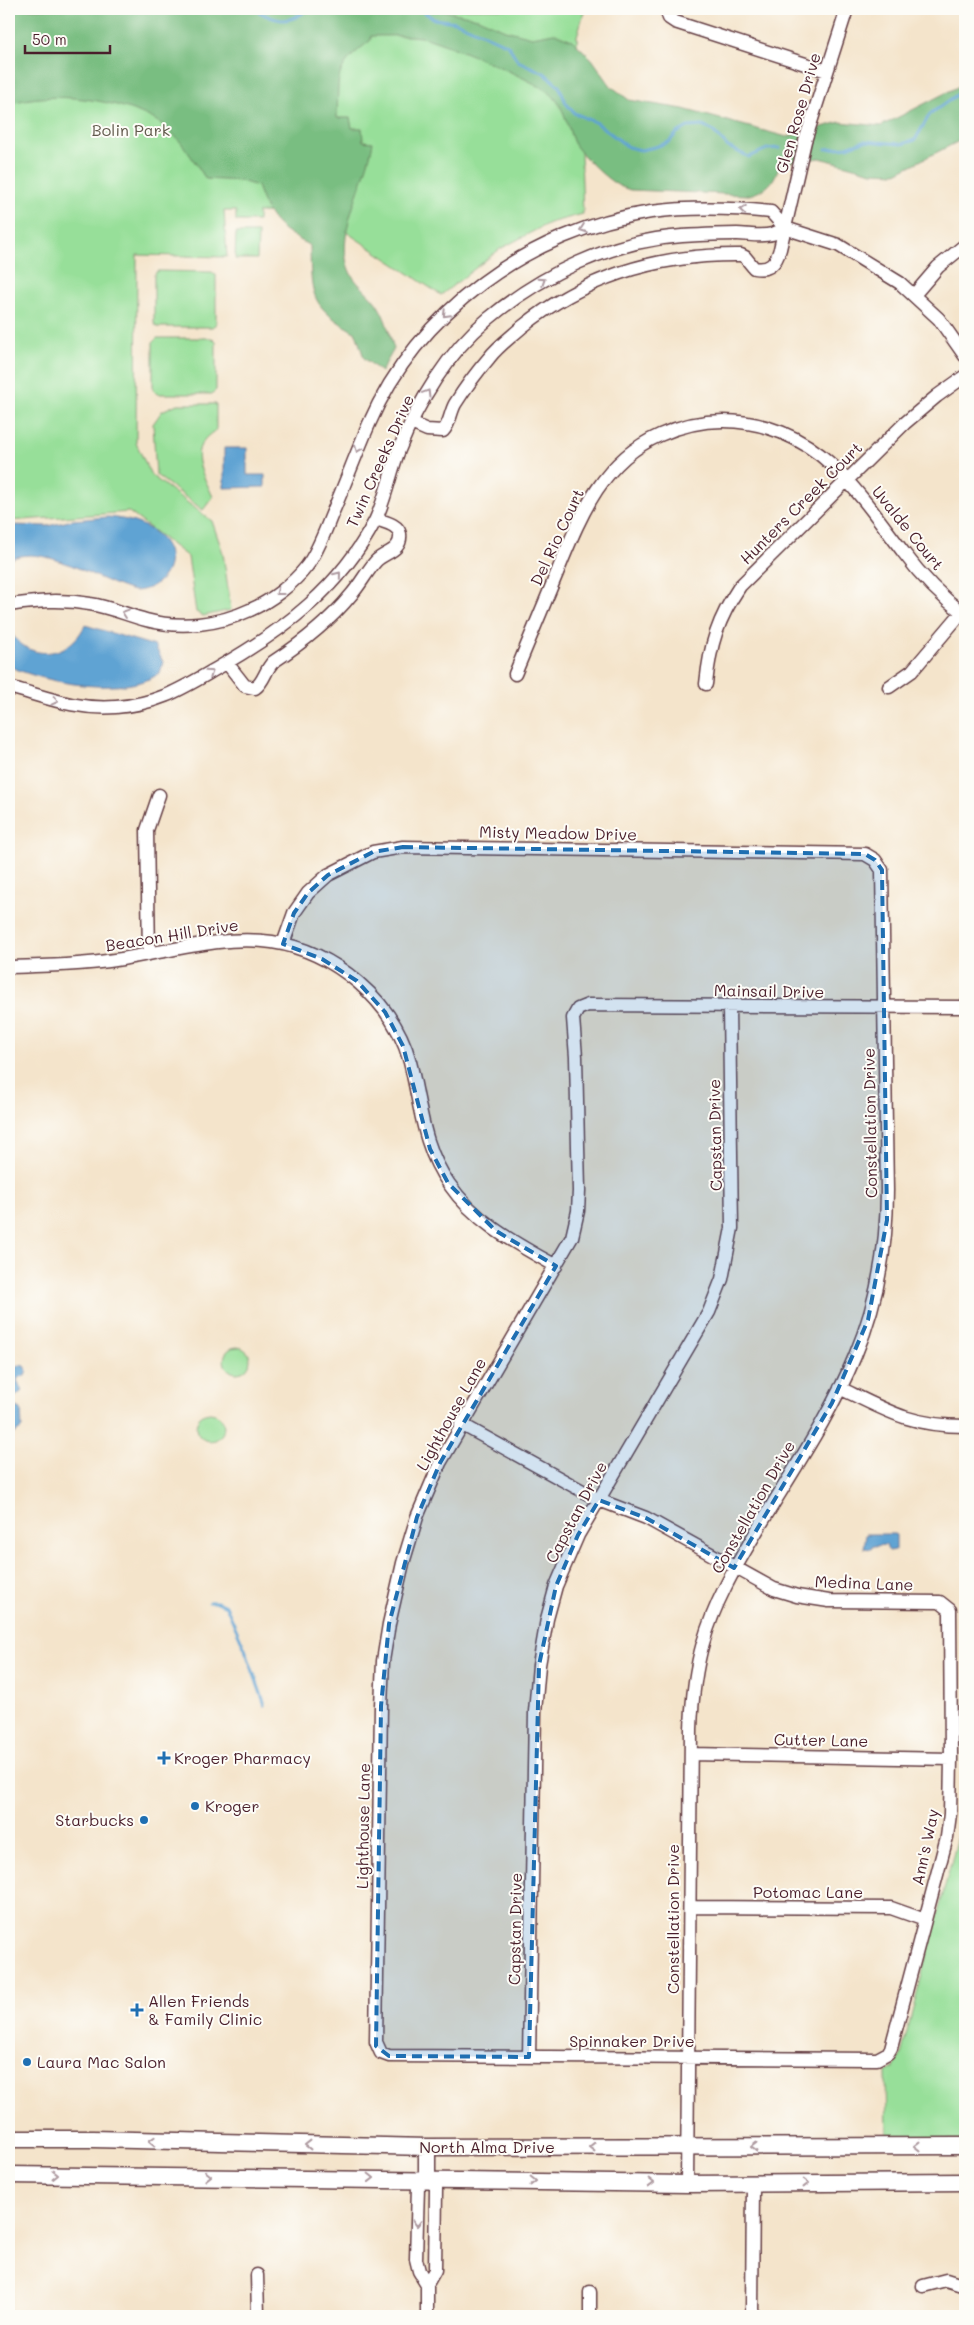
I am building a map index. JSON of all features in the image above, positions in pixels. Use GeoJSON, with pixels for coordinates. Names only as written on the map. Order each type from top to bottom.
{"type":"FeatureCollection","features":[{"type":"Feature","properties":{"kind":"main road","name":"North Alma Drive"},"geometry":{"type":"LineString","coordinates":[[9,2139],[92,2139],[427,2147],[965,2146]]}},
{"type":"Feature","properties":{"kind":"main road"},"geometry":{"type":"LineString","coordinates":[[427,2147],[427,2179]]}},
{"type":"Feature","properties":{"kind":"main road","name":"North Alma Drive"},"geometry":{"type":"LineString","coordinates":[[9,2175],[427,2179],[687,2184],[965,2182]]}},
{"type":"Feature","properties":{"kind":"street"},"geometry":{"type":"LineString","coordinates":[[666,9],[669,18],[675,22],[827,71]]}},
{"type":"Feature","properties":{"kind":"street","name":"Glen Rose Drive"},"geometry":{"type":"LineString","coordinates":[[411,423],[427,430],[443,431],[448,426],[450,413],[467,385],[490,356],[537,316],[566,296],[612,275],[661,261],[741,255],[754,268],[768,269],[778,258],[804,141],[847,9]]}},
{"type":"Feature","properties":{"kind":"street","name":"Twin Creeks Drive"},"geometry":{"type":"LineString","coordinates":[[9,605],[44,600],[73,601],[106,607],[151,621],[188,625],[221,621],[250,610],[285,588],[306,567],[326,529],[369,423],[383,395],[421,341],[460,300],[491,276],[531,252],[567,235],[614,220],[653,212],[729,209],[771,212],[785,228],[838,245],[880,269],[914,295],[938,319],[965,356]]}},
{"type":"Feature","properties":{"kind":"street","name":"Twin Creeks Drive"},"geometry":{"type":"LineString","coordinates":[[9,687],[70,705],[116,707],[147,702],[174,693],[260,644],[310,606],[340,573],[376,519],[399,451],[411,423],[441,371],[471,336],[507,304],[552,275],[590,257],[643,241],[680,236],[770,234],[785,228]]}},
{"type":"Feature","properties":{"kind":"street"},"geometry":{"type":"LineString","coordinates":[[914,295],[938,267],[965,245]]}},
{"type":"Feature","properties":{"kind":"street","name":"Hunters Creek Court"},"geometry":{"type":"LineString","coordinates":[[706,684],[712,644],[717,627],[726,607],[740,586],[920,409],[965,376]]}},
{"type":"Feature","properties":{"kind":"street","name":"Del Rio Court"},"geometry":{"type":"LineString","coordinates":[[515,674],[582,513],[612,468],[644,442],[692,424],[718,421],[748,423],[776,430],[802,442],[823,457],[848,481]]}},
{"type":"Feature","properties":{"kind":"street","name":"Uvalde Court"},"geometry":{"type":"LineString","coordinates":[[848,481],[874,512],[905,555],[926,579],[963,613]]}},
{"type":"Feature","properties":{"kind":"street"},"geometry":{"type":"LineString","coordinates":[[227,663],[245,686],[256,688],[260,685],[268,667],[273,662],[308,638],[332,617],[352,595],[376,561],[392,552],[399,543],[398,529],[376,519]]}},
{"type":"Feature","properties":{"kind":"street"},"geometry":{"type":"LineString","coordinates":[[888,687],[912,671],[963,613]]}},
{"type":"Feature","properties":{"kind":"street"},"geometry":{"type":"LineString","coordinates":[[149,954],[147,830],[159,796]]}},
{"type":"Feature","properties":{"kind":"street","name":"Misty Meadow Drive"},"geometry":{"type":"LineString","coordinates":[[283,944],[294,914],[308,893],[328,875],[373,852],[403,847],[865,854],[876,860]]}},
{"type":"Feature","properties":{"kind":"street","name":"Constellation Drive"},"geometry":{"type":"LineString","coordinates":[[687,2184],[691,1754],[692,1701],[696,1672],[703,1642],[734,1568],[840,1388],[863,1336],[873,1304],[887,1220],[882,870],[876,860]]}},
{"type":"Feature","properties":{"kind":"street","name":"Beacon Hill Drive"},"geometry":{"type":"LineString","coordinates":[[9,967],[84,965],[217,942],[248,940],[283,944],[322,958],[358,982],[373,996],[394,1026],[410,1062],[421,1120],[430,1150],[448,1183],[473,1213],[496,1231],[556,1266]]}},
{"type":"Feature","properties":{"kind":"street","name":"Mainsail Drive"},"geometry":{"type":"LineString","coordinates":[[575,1013],[583,1006],[588,1005],[965,1008]]}},
{"type":"Feature","properties":{"kind":"street","name":"Capstan Drive"},"geometry":{"type":"LineString","coordinates":[[529,2058],[535,1712],[539,1665],[547,1619],[556,1586],[578,1535],[709,1312],[722,1279],[732,1228],[729,1007]]}},
{"type":"Feature","properties":{"kind":"street","name":"Lighthouse Lane"},"geometry":{"type":"LineString","coordinates":[[381,2054],[376,2042],[380,1706],[383,1661],[395,1595],[417,1517],[440,1463],[572,1236],[578,1211],[576,1057],[573,1024],[575,1013]]}},
{"type":"Feature","properties":{"kind":"street"},"geometry":{"type":"LineString","coordinates":[[840,1388],[905,1419],[924,1424],[965,1426]]}},
{"type":"Feature","properties":{"kind":"street","name":"Medina Lane"},"geometry":{"type":"LineString","coordinates":[[461,1424],[599,1500],[646,1518],[774,1589],[797,1596],[829,1601],[940,1602],[948,1606]]}},
{"type":"Feature","properties":{"kind":"street","name":"Ann's Way"},"geometry":{"type":"LineString","coordinates":[[883,2056],[891,2048],[947,1837],[950,1814],[952,1628],[952,1615],[948,1606]]}},
{"type":"Feature","properties":{"kind":"street","name":"Cutter Lane"},"geometry":{"type":"LineString","coordinates":[[691,1754],[951,1759]]}},
{"type":"Feature","properties":{"kind":"street","name":"Potomac Lane"},"geometry":{"type":"LineString","coordinates":[[690,1907],[891,1908],[924,1920]]}},
{"type":"Feature","properties":{"kind":"street","name":"Spinnaker Drive"},"geometry":{"type":"LineString","coordinates":[[381,2054],[389,2056],[529,2058],[877,2059],[883,2056]]}},
{"type":"Feature","properties":{"kind":"street"},"geometry":{"type":"LineString","coordinates":[[426,2316],[427,2284],[435,2270],[436,2189],[436,2186],[427,2179],[418,2186],[416,2259],[418,2271],[427,2284]]}},
{"type":"Feature","properties":{"kind":"street"},"geometry":{"type":"LineString","coordinates":[[752,2316],[753,2183]]}},
{"type":"Feature","properties":{"kind":"street"},"geometry":{"type":"LineString","coordinates":[[257,2275],[258,2316]]}},
{"type":"Feature","properties":{"kind":"street"},"geometry":{"type":"LineString","coordinates":[[923,2286],[946,2280],[965,2286]]}},
{"type":"Feature","properties":{"kind":"street"},"geometry":{"type":"LineString","coordinates":[[590,2292],[590,2316]]}},
{"type":"Feature","properties":{"kind":"highlighted area"},"geometry":{"type":"Polygon","coordinates":[[[403,847],[865,854],[875,860],[882,870],[887,1220],[868,1320],[832,1403],[734,1568],[646,1518],[599,1500],[578,1535],[556,1586],[539,1665],[529,2057],[389,2056],[376,2046],[381,1706],[389,1624],[417,1517],[440,1463],[556,1266],[496,1231],[448,1183],[430,1149],[403,1046],[385,1012],[357,981],[322,959],[283,944],[294,913],[308,893],[328,875],[373,852],[403,847]]]}},
{"type":"Feature","properties":{"kind":"green space","name":"Bolin Park"},"geometry":{"type":"Polygon","coordinates":[[[9,9],[585,9],[577,36],[583,214],[549,223],[500,249],[441,295],[319,214],[258,212],[258,221],[236,221],[236,211],[224,211],[227,257],[137,255],[136,443],[151,475],[212,521],[223,553],[231,610],[203,616],[196,612],[188,557],[129,512],[9,521],[9,9]]]}},
{"type":"Feature","properties":{"kind":"green space"},"geometry":{"type":"Polygon","coordinates":[[[9,9],[435,9],[478,18],[505,30],[532,37],[554,33],[572,40],[592,59],[611,86],[629,100],[683,109],[787,137],[840,122],[881,126],[965,83],[965,138],[896,173],[872,172],[820,158],[781,163],[770,184],[762,190],[749,195],[630,190],[611,181],[580,151],[573,141],[560,106],[553,96],[545,90],[490,63],[432,40],[415,36],[371,36],[371,40],[350,58],[340,73],[337,118],[350,118],[352,128],[362,128],[363,141],[373,142],[349,221],[345,253],[348,267],[354,279],[373,298],[388,329],[394,349],[381,372],[364,358],[356,333],[341,324],[321,307],[313,289],[310,246],[276,222],[266,208],[257,186],[241,181],[206,179],[186,149],[167,128],[145,115],[127,108],[86,99],[65,98],[25,100],[9,104],[9,9]]]}},
{"type":"Feature","properties":{"kind":"green space"},"geometry":{"type":"Polygon","coordinates":[[[236,233],[258,233],[257,259],[235,259],[236,233]]]}},
{"type":"Feature","properties":{"kind":"green space"},"geometry":{"type":"Polygon","coordinates":[[[157,271],[212,272],[216,275],[216,324],[212,327],[157,327],[154,323],[154,275],[157,271]]]}},
{"type":"Feature","properties":{"kind":"green space"},"geometry":{"type":"Polygon","coordinates":[[[157,338],[212,338],[216,342],[216,390],[212,394],[157,394],[153,390],[153,342],[157,338]]]}},
{"type":"Feature","properties":{"kind":"green space"},"geometry":{"type":"Polygon","coordinates":[[[177,404],[216,404],[216,430],[201,445],[199,453],[201,469],[213,497],[203,510],[156,475],[153,424],[162,411],[177,404]]]}},
{"type":"Feature","properties":{"kind":"green space"},"geometry":{"type":"Polygon","coordinates":[[[237,1347],[246,1351],[250,1360],[246,1369],[237,1373],[228,1369],[224,1360],[228,1351],[237,1347]]]}},
{"type":"Feature","properties":{"kind":"green space"},"geometry":{"type":"Polygon","coordinates":[[[210,1413],[220,1417],[224,1427],[220,1437],[210,1441],[200,1437],[196,1427],[200,1417],[210,1413]]]}},
{"type":"Feature","properties":{"kind":"green space"},"geometry":{"type":"Polygon","coordinates":[[[961,1825],[965,1825],[965,2141],[887,2141],[886,2072],[894,2068],[901,2055],[961,1825]]]}},
{"type":"Feature","properties":{"kind":"water"},"geometry":{"type":"Polygon","coordinates":[[[224,448],[247,448],[247,475],[265,475],[265,487],[224,488],[224,448]]]}},
{"type":"Feature","properties":{"kind":"water"},"geometry":{"type":"Polygon","coordinates":[[[108,517],[123,519],[145,526],[163,541],[170,559],[165,575],[152,587],[134,591],[120,587],[55,559],[23,556],[9,560],[9,525],[48,526],[73,520],[108,517]]]}},
{"type":"Feature","properties":{"kind":"water"},"geometry":{"type":"Polygon","coordinates":[[[85,625],[155,646],[163,662],[160,673],[145,681],[127,685],[85,685],[43,678],[9,666],[9,629],[26,648],[37,652],[48,652],[59,650],[69,645],[85,625]]]}},
{"type":"Feature","properties":{"kind":"water"},"geometry":{"type":"Polygon","coordinates":[[[19,1365],[24,1366],[27,1371],[25,1376],[19,1377],[17,1380],[22,1391],[15,1397],[9,1394],[9,1372],[19,1365]]]}},
{"type":"Feature","properties":{"kind":"water"},"geometry":{"type":"Polygon","coordinates":[[[9,1403],[21,1409],[22,1428],[13,1435],[9,1434],[9,1403]]]}},
{"type":"Feature","properties":{"kind":"water"},"geometry":{"type":"Polygon","coordinates":[[[866,1534],[896,1535],[896,1550],[888,1551],[886,1545],[873,1546],[871,1549],[864,1548],[866,1534]]]}},
{"type":"Feature","properties":{"kind":"waterway"},"geometry":{"type":"LineString","coordinates":[[254,9],[281,20],[294,18],[308,9]]}},
{"type":"Feature","properties":{"kind":"waterway"},"geometry":{"type":"LineString","coordinates":[[420,9],[434,19],[456,22],[508,45],[518,61],[544,73],[559,86],[566,103],[574,113],[597,123],[628,147],[641,150],[655,147],[669,142],[677,133],[688,127],[702,126],[712,130],[728,147],[749,157],[767,149],[780,148]]}},
{"type":"Feature","properties":{"kind":"waterway"},"geometry":{"type":"LineString","coordinates":[[826,149],[847,147],[864,141],[902,144],[915,140],[930,114],[965,89]]}},
{"type":"Feature","properties":{"kind":"waterway"},"geometry":{"type":"LineString","coordinates":[[209,1602],[217,1602],[226,1606],[245,1649],[265,1705]]}},
{"type":"Feature","properties":{"kind":"place","name":"Kroger Pharmacy"},"geometry":{"type":"Point","coordinates":[164,1758]}},
{"type":"Feature","properties":{"kind":"place","name":"Kroger"},"geometry":{"type":"Point","coordinates":[195,1806]}},
{"type":"Feature","properties":{"kind":"place","name":"Starbucks"},"geometry":{"type":"Point","coordinates":[144,1820]}},
{"type":"Feature","properties":{"kind":"place","name":"Allen Friends & Family Clinic"},"geometry":{"type":"Point","coordinates":[137,2010]}},
{"type":"Feature","properties":{"kind":"place","name":"Laura Mac Salon"},"geometry":{"type":"Point","coordinates":[27,2062]}}]}
